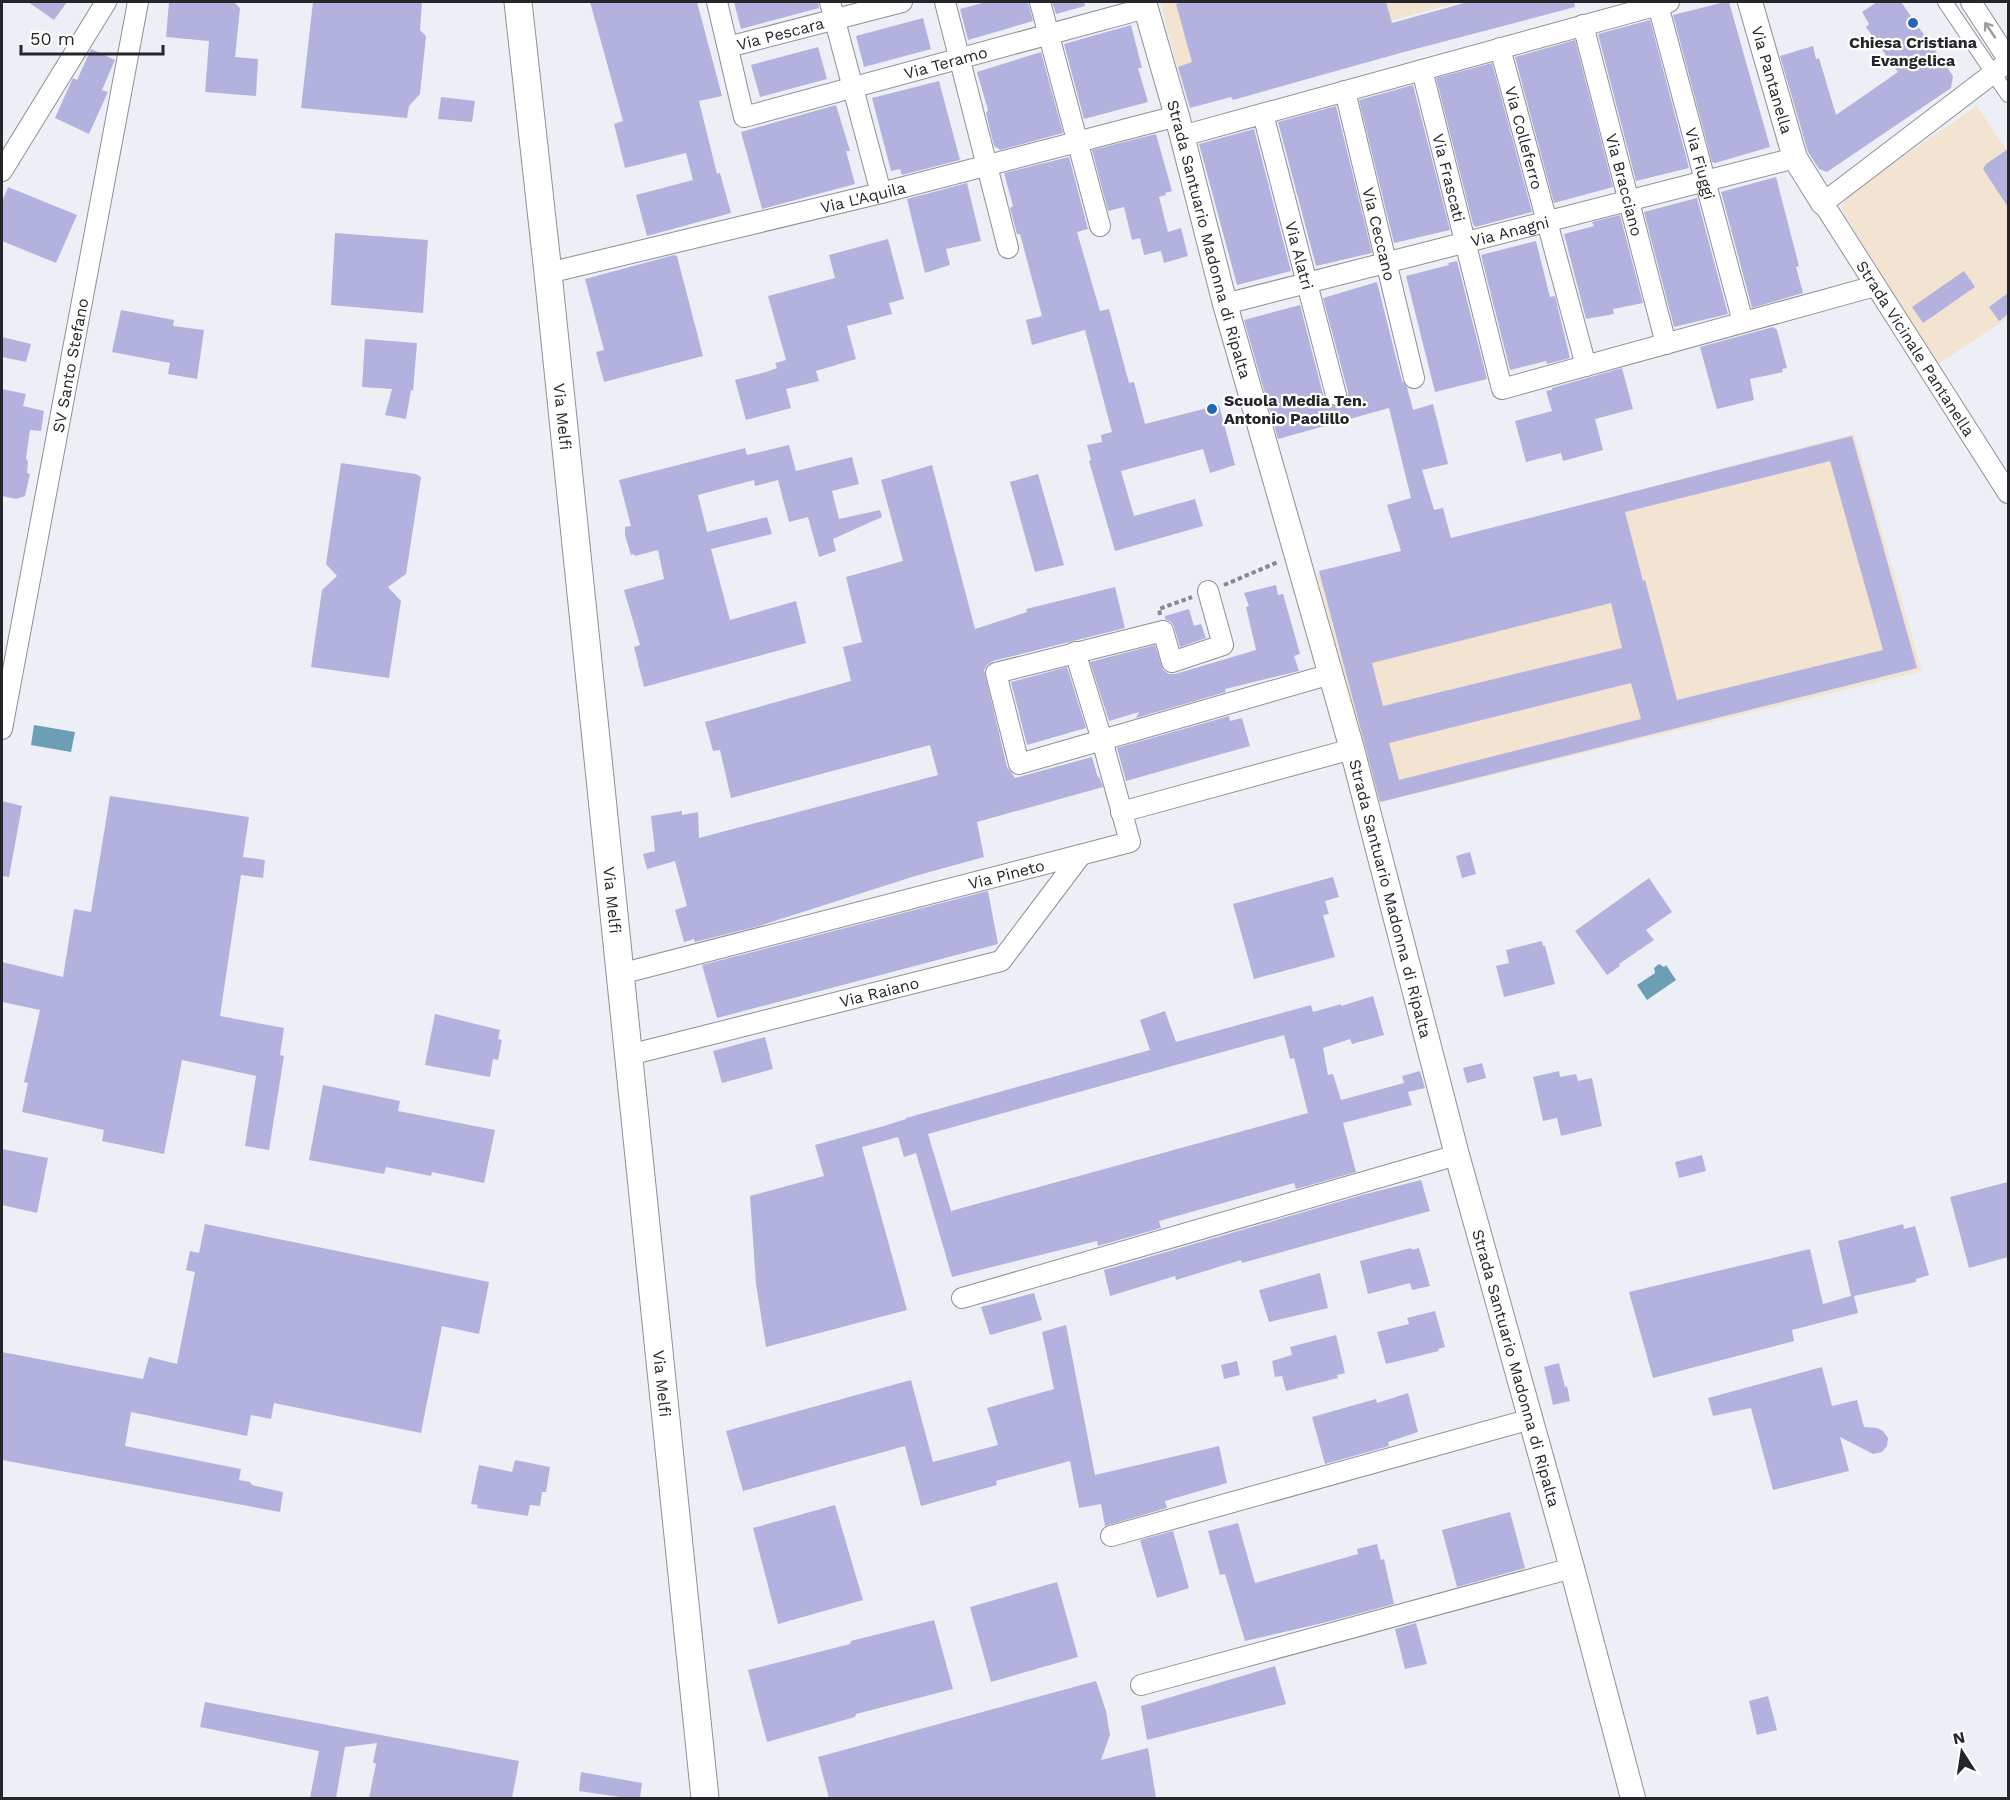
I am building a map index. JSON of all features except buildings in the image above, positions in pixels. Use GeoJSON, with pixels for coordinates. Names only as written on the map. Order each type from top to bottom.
{"type":"FeatureCollection","features":[{"type":"Feature","properties":{"kind":"main road","name":"Via Melfi"},"geometry":{"type":"LineString","coordinates":[[518,2],[705,1798]]}},
{"type":"Feature","properties":{"kind":"street"},"geometry":{"type":"LineString","coordinates":[[2,171],[106,2]]}},
{"type":"Feature","properties":{"kind":"street","name":"SV Santo Stefano"},"geometry":{"type":"LineString","coordinates":[[2,729],[138,2]]}},
{"type":"Feature","properties":{"kind":"street"},"geometry":{"type":"LineString","coordinates":[[717,2],[728,47]]}},
{"type":"Feature","properties":{"kind":"street","name":"Via Pescara"},"geometry":{"type":"LineString","coordinates":[[728,47],[833,10],[902,2]]}},
{"type":"Feature","properties":{"kind":"street"},"geometry":{"type":"LineString","coordinates":[[945,2],[1008,248]]}},
{"type":"Feature","properties":{"kind":"street"},"geometry":{"type":"LineString","coordinates":[[1040,2],[1100,226]]}},
{"type":"Feature","properties":{"kind":"street","name":"Via Pantanella"},"geometry":{"type":"LineString","coordinates":[[1750,2],[1795,158],[1823,203]]}},
{"type":"Feature","properties":{"kind":"street"},"geometry":{"type":"LineString","coordinates":[[1945,2],[2004,65]]}},
{"type":"Feature","properties":{"kind":"street"},"geometry":{"type":"LineString","coordinates":[[1971,2],[2004,65],[2008,95]]}},
{"type":"Feature","properties":{"kind":"street","name":"Via L'Aquila"},"geometry":{"type":"LineString","coordinates":[[548,273],[881,193],[1078,141],[1263,114],[1664,3]]}},
{"type":"Feature","properties":{"kind":"street","name":"Via Fiuggi"},"geometry":{"type":"LineString","coordinates":[[1664,3],[1706,181],[1743,322]]}},
{"type":"Feature","properties":{"kind":"street","name":"Via Teramo"},"geometry":{"type":"LineString","coordinates":[[728,47],[744,117],[1049,35],[1145,5]]}},
{"type":"Feature","properties":{"kind":"street","name":"Strada Santuario Madonna di Ripalta"},"geometry":{"type":"LineString","coordinates":[[1145,5],[1180,126],[1225,304],[1352,749],[1457,1155],[1572,1568],[1632,1798]]}},
{"type":"Feature","properties":{"kind":"street"},"geometry":{"type":"LineString","coordinates":[[833,10],[881,193]]}},
{"type":"Feature","properties":{"kind":"street","name":"Via Bracciano"},"geometry":{"type":"LineString","coordinates":[[1583,25],[1666,344]]}},
{"type":"Feature","properties":{"kind":"street","name":"Via Colleferro"},"geometry":{"type":"LineString","coordinates":[[1500,48],[1586,366]]}},
{"type":"Feature","properties":{"kind":"street"},"geometry":{"type":"LineString","coordinates":[[1823,203],[2004,65]]}},
{"type":"Feature","properties":{"kind":"street","name":"Via Frascati"},"geometry":{"type":"LineString","coordinates":[[1422,70],[1502,389],[1586,366]]}},
{"type":"Feature","properties":{"kind":"street","name":"Via Ceccano"},"geometry":{"type":"LineString","coordinates":[[1345,91],[1414,378]]}},
{"type":"Feature","properties":{"kind":"street","name":"Via Alatri"},"geometry":{"type":"LineString","coordinates":[[1263,114],[1336,395]]}},
{"type":"Feature","properties":{"kind":"street","name":"Via Anagni"},"geometry":{"type":"LineString","coordinates":[[1225,304],[1795,158]]}},
{"type":"Feature","properties":{"kind":"street","name":"Strada Vicinale Pantanella"},"geometry":{"type":"LineString","coordinates":[[1823,203],[2008,493]]}},
{"type":"Feature","properties":{"kind":"street"},"geometry":{"type":"LineString","coordinates":[[1586,366],[1875,286]]}},
{"type":"Feature","properties":{"kind":"street"},"geometry":{"type":"LineString","coordinates":[[1208,591],[1223,645],[1172,662],[1163,631],[996,674],[1019,764],[1331,674]]}},
{"type":"Feature","properties":{"kind":"street"},"geometry":{"type":"LineString","coordinates":[[1075,652],[1121,812],[1352,749]]}},
{"type":"Feature","properties":{"kind":"street","name":"Via Pineto"},"geometry":{"type":"LineString","coordinates":[[620,974],[1130,842],[1121,812]]}},
{"type":"Feature","properties":{"kind":"street","name":"Via Raiano"},"geometry":{"type":"LineString","coordinates":[[629,1055],[1001,961],[1081,855]]}},
{"type":"Feature","properties":{"kind":"street"},"geometry":{"type":"LineString","coordinates":[[962,1298],[1457,1155]]}},
{"type":"Feature","properties":{"kind":"street"},"geometry":{"type":"LineString","coordinates":[[1111,1536],[1531,1419]]}},
{"type":"Feature","properties":{"kind":"street"},"geometry":{"type":"LineString","coordinates":[[1141,1684],[1572,1568]]}},
{"type":"Feature","properties":{"kind":"shaded area"},"geometry":{"type":"Polygon","coordinates":[[[1160,2],[1460,2],[1180,77],[1160,2]]]}},
{"type":"Feature","properties":{"kind":"shaded area"},"geometry":{"type":"Polygon","coordinates":[[[1977,106],[2008,153],[2008,318],[1938,364],[1841,209],[1847,194],[1977,106]]]}},
{"type":"Feature","properties":{"kind":"shaded area"},"geometry":{"type":"Polygon","coordinates":[[[1854,434],[1922,671],[1377,803],[1317,574],[1854,434]]]}},
{"type":"Feature","properties":{"kind":"water"},"geometry":{"type":"Polygon","coordinates":[[[34,725],[75,732],[71,752],[31,745],[34,725]]]}},
{"type":"Feature","properties":{"kind":"water"},"geometry":{"type":"Polygon","coordinates":[[[1659,964],[1664,967],[1666,965],[1676,980],[1647,1000],[1637,985],[1655,973],[1654,968],[1659,964]]]}},
{"type":"Feature","properties":{"kind":"place","name":"Chiesa Cristiana Evangelica"},"geometry":{"type":"Point","coordinates":[1913,23]}},
{"type":"Feature","properties":{"kind":"place","name":"Scuola Media Ten. Antonio Paolillo"},"geometry":{"type":"Point","coordinates":[1212,409]}}]}
